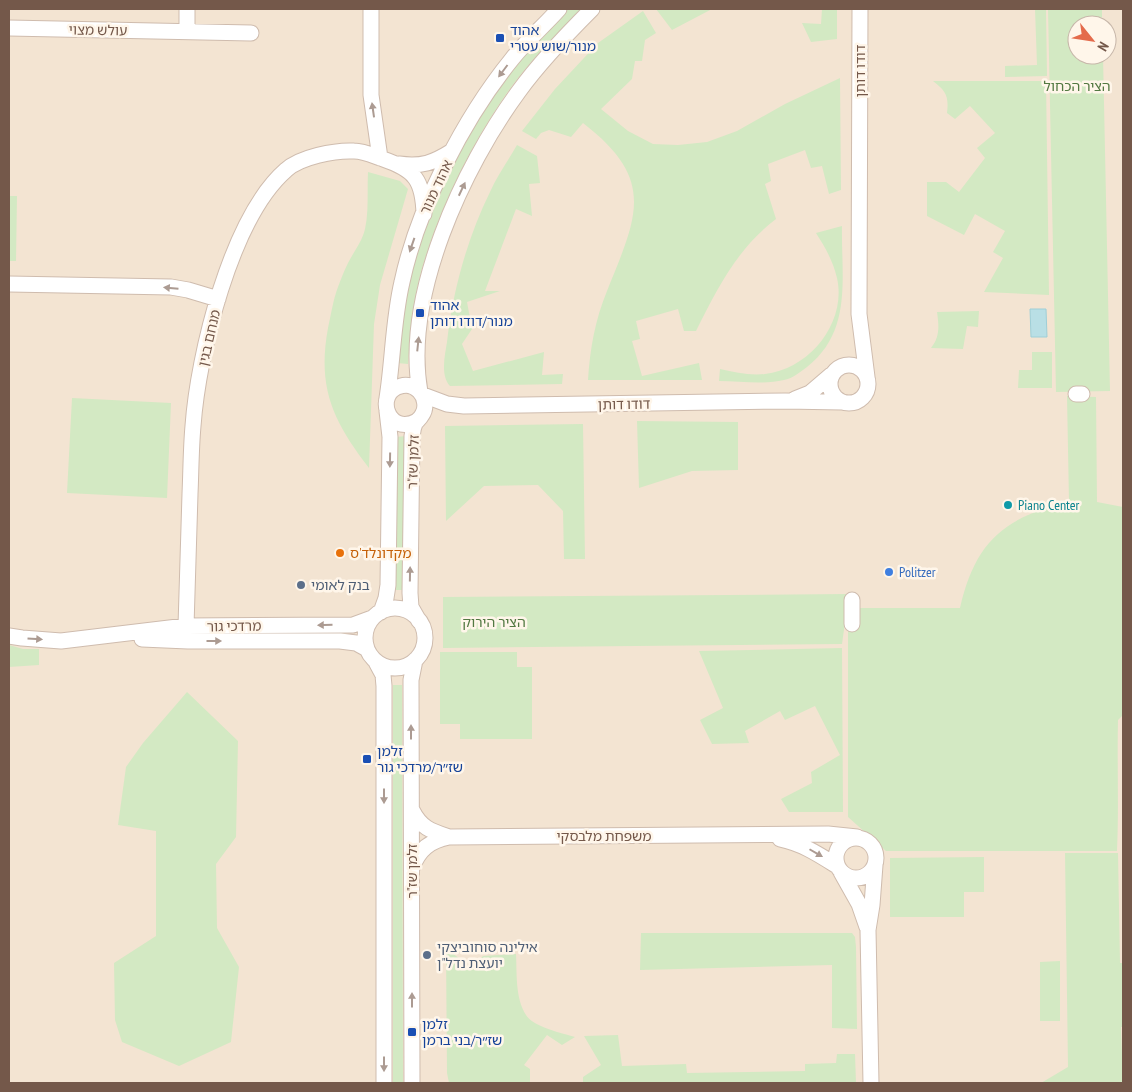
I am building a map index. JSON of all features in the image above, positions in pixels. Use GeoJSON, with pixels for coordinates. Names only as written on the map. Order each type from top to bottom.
{"type":"FeatureCollection","features":[{"type":"Feature","properties":{"kind":"street"},"geometry":{"type":"LineString","coordinates":[[186,9],[187,32]]}},
{"type":"Feature","properties":{"kind":"street"},"geometry":{"type":"LineString","coordinates":[[371,9],[371,95],[380,158]]}},
{"type":"Feature","properties":{"kind":"street","name":"אהוד מנור"},"geometry":{"type":"LineString","coordinates":[[387,405],[393,338],[402,282],[408,255],[424,214],[454,150],[479,105],[498,76],[513,57],[559,9]]}},
{"type":"Feature","properties":{"kind":"street","name":"אהוד מנור"},"geometry":{"type":"LineString","coordinates":[[421,394],[416,364],[426,287],[439,242],[452,210],[484,147],[518,91],[532,73],[592,9]]}},
{"type":"Feature","properties":{"kind":"street","name":"דודו דותן"},"geometry":{"type":"LineString","coordinates":[[860,9],[859,314],[866,376]]}},
{"type":"Feature","properties":{"kind":"street","name":"עולש מצוי"},"geometry":{"type":"LineString","coordinates":[[9,28],[251,33]]}},
{"type":"Feature","properties":{"kind":"street","name":"מנחם בגין"},"geometry":{"type":"LineString","coordinates":[[397,164],[430,164],[454,150]]}},
{"type":"Feature","properties":{"kind":"street","name":"מנחם בגין"},"geometry":{"type":"LineString","coordinates":[[187,634],[193,425],[204,353],[218,299],[227,270],[246,227],[269,188],[286,169],[309,158],[333,152],[355,151],[397,164],[411,173],[418,181],[422,190],[424,214]]}},
{"type":"Feature","properties":{"kind":"street"},"geometry":{"type":"LineString","coordinates":[[9,284],[171,287],[218,299]]}},
{"type":"Feature","properties":{"kind":"street","name":"דודו דותן"},"geometry":{"type":"LineString","coordinates":[[786,401],[810,394],[850,356],[854,346],[859,314]]}},
{"type":"Feature","properties":{"kind":"street"},"geometry":{"type":"LineString","coordinates":[[847,364],[858,367],[866,376],[867,390],[864,396],[856,402],[842,402],[832,394],[829,386],[836,371],[847,364]]}},
{"type":"Feature","properties":{"kind":"street"},"geometry":{"type":"LineString","coordinates":[[402,386],[410,386],[421,394],[425,405],[419,418],[411,424],[404,425],[391,419],[387,405],[391,392],[402,386]]}},
{"type":"Feature","properties":{"kind":"street","name":"דודו דותן"},"geometry":{"type":"LineString","coordinates":[[421,394],[447,404],[464,406]]}},
{"type":"Feature","properties":{"kind":"street","name":"דודו דותן"},"geometry":{"type":"LineString","coordinates":[[419,418],[440,409],[464,406],[786,401],[842,402]]}},
{"type":"Feature","properties":{"kind":"street","name":"זלמן שז\"ר"},"geometry":{"type":"LineString","coordinates":[[376,615],[386,598],[388,585],[390,437],[387,405]]}},
{"type":"Feature","properties":{"kind":"street","name":"זלמן שז\"ר"},"geometry":{"type":"LineString","coordinates":[[419,418],[412,436],[410,593],[411,607],[419,621]]}},
{"type":"Feature","properties":{"kind":"street"},"geometry":{"type":"LineString","coordinates":[[852,600],[852,624]]}},
{"type":"Feature","properties":{"kind":"street"},"geometry":{"type":"LineString","coordinates":[[391,608],[403,609],[419,621],[424,630],[425,641],[421,652],[407,666],[386,667],[376,662],[369,654],[365,634],[367,627],[376,615],[391,608]]}},
{"type":"Feature","properties":{"kind":"street","name":"מרדכי גור"},"geometry":{"type":"LineString","coordinates":[[9,636],[61,641],[96,637],[353,625],[376,615]]}},
{"type":"Feature","properties":{"kind":"street","name":"מרדכי גור"},"geometry":{"type":"LineString","coordinates":[[187,634],[340,641],[356,643],[367,649]]}},
{"type":"Feature","properties":{"kind":"street","name":"זלמן שז\"ר"},"geometry":{"type":"LineString","coordinates":[[414,1080],[411,680],[415,660]]}},
{"type":"Feature","properties":{"kind":"street","name":"זלמן שז\"ר"},"geometry":{"type":"LineString","coordinates":[[376,662],[383,675],[384,686],[384,1083]]}},
{"type":"Feature","properties":{"kind":"street","name":"משפחת מלבסקי"},"geometry":{"type":"LineString","coordinates":[[412,810],[422,826],[449,837]]}},
{"type":"Feature","properties":{"kind":"street","name":"משפחת מלבסקי"},"geometry":{"type":"LineString","coordinates":[[412,868],[421,851],[436,840],[449,837],[828,834],[857,837]]}},
{"type":"Feature","properties":{"kind":"street","name":"משפחת מלבסקי"},"geometry":{"type":"LineString","coordinates":[[759,835],[802,845],[816,852],[839,869]]}},
{"type":"Feature","properties":{"kind":"street"},"geometry":{"type":"LineString","coordinates":[[868,930],[859,904],[839,869],[835,856],[837,849],[850,838],[857,837],[870,843],[875,851],[876,858],[868,930],[872,1083]]}},
{"type":"Feature","properties":{"kind":"street"},"geometry":{"type":"LineString","coordinates":[[839,869],[847,876],[860,878],[871,871],[875,865]]}},
{"type":"Feature","properties":{"kind":"shaded area"},"geometry":{"type":"Polygon","coordinates":[[[9,9],[1123,9],[1123,1083],[9,1083],[9,9]]]}},
{"type":"Feature","properties":{"kind":"green space"},"geometry":{"type":"Polygon","coordinates":[[[567,9],[581,9],[527,67],[510,89],[493,114],[461,170],[425,257],[413,314],[408,364],[397,363],[403,308],[421,235],[449,171],[484,108],[518,61],[567,9]]]}},
{"type":"Feature","properties":{"kind":"green space"},"geometry":{"type":"Polygon","coordinates":[[[656,9],[712,9],[672,30],[656,9]]]}},
{"type":"Feature","properties":{"kind":"green space"},"geometry":{"type":"Polygon","coordinates":[[[822,9],[837,9],[837,39],[811,42],[802,23],[821,24],[822,9]]]}},
{"type":"Feature","properties":{"kind":"green space"},"geometry":{"type":"Polygon","coordinates":[[[1035,9],[1046,9],[1047,76],[1005,77],[1005,66],[1037,65],[1035,9]]]}},
{"type":"Feature","properties":{"kind":"green space","name":"הציר הכחול"},"geometry":{"type":"Polygon","coordinates":[[[1048,9],[1102,9],[1102,15],[1067,15],[1067,65],[1103,65],[1110,391],[1056,392],[1048,9]]]}},
{"type":"Feature","properties":{"kind":"green space"},"geometry":{"type":"Polygon","coordinates":[[[643,11],[656,33],[645,40],[642,61],[635,61],[632,79],[601,109],[628,131],[653,144],[678,145],[707,142],[737,131],[785,104],[840,78],[841,190],[829,194],[822,166],[811,168],[805,150],[768,164],[771,181],[765,184],[776,219],[739,256],[712,299],[696,331],[684,331],[678,309],[636,321],[640,339],[632,341],[642,376],[699,363],[702,380],[588,380],[592,346],[599,313],[632,220],[634,200],[631,181],[622,163],[607,144],[583,123],[571,137],[549,130],[541,133],[536,139],[522,131],[555,89],[598,43],[643,11]]]}},
{"type":"Feature","properties":{"kind":"green space"},"geometry":{"type":"Polygon","coordinates":[[[933,81],[1046,81],[1049,295],[984,292],[1003,258],[993,252],[1005,231],[975,214],[964,235],[927,216],[927,182],[946,182],[959,192],[985,158],[977,148],[995,133],[970,106],[955,119],[947,113],[946,94],[933,81]]]}},
{"type":"Feature","properties":{"kind":"green space"},"geometry":{"type":"Polygon","coordinates":[[[517,145],[537,156],[540,183],[529,184],[532,216],[516,209],[485,291],[500,291],[467,302],[472,329],[462,344],[473,371],[544,352],[542,375],[563,374],[562,384],[450,386],[445,376],[444,359],[453,303],[462,265],[482,210],[496,180],[517,145]]]}},
{"type":"Feature","properties":{"kind":"green space"},"geometry":{"type":"Polygon","coordinates":[[[368,172],[400,181],[408,189],[380,285],[374,324],[369,468],[356,451],[337,419],[331,403],[325,369],[325,349],[335,297],[345,269],[364,234],[368,172]]]}},
{"type":"Feature","properties":{"kind":"green space"},"geometry":{"type":"Polygon","coordinates":[[[9,196],[17,196],[16,261],[9,261],[9,196]]]}},
{"type":"Feature","properties":{"kind":"green space"},"geometry":{"type":"Polygon","coordinates":[[[842,226],[843,284],[841,302],[838,320],[832,337],[822,353],[807,367],[787,379],[760,383],[719,381],[720,369],[754,374],[765,374],[781,370],[797,363],[822,341],[836,311],[839,295],[833,266],[826,249],[816,233],[842,226]]]}},
{"type":"Feature","properties":{"kind":"green space"},"geometry":{"type":"Polygon","coordinates":[[[979,311],[978,327],[967,326],[963,349],[931,348],[936,340],[938,331],[937,312],[979,311]]]}},
{"type":"Feature","properties":{"kind":"green space"},"geometry":{"type":"Polygon","coordinates":[[[1032,352],[1052,352],[1052,388],[1018,388],[1019,370],[1032,370],[1032,352]]]}},
{"type":"Feature","properties":{"kind":"green space"},"geometry":{"type":"Polygon","coordinates":[[[1067,396],[1096,397],[1097,502],[1123,507],[1123,715],[1118,720],[1117,851],[886,851],[848,817],[848,608],[960,608],[966,585],[974,566],[984,549],[996,536],[1010,525],[1027,516],[1046,508],[1069,502],[1067,396]]]}},
{"type":"Feature","properties":{"kind":"green space"},"geometry":{"type":"Polygon","coordinates":[[[72,398],[171,403],[167,498],[67,493],[72,398]]]}},
{"type":"Feature","properties":{"kind":"green space"},"geometry":{"type":"Polygon","coordinates":[[[637,421],[738,422],[738,470],[692,471],[639,488],[637,421]]]}},
{"type":"Feature","properties":{"kind":"green space"},"geometry":{"type":"Polygon","coordinates":[[[583,424],[585,559],[564,559],[563,511],[538,485],[484,486],[446,521],[445,426],[583,424]]]}},
{"type":"Feature","properties":{"kind":"green space"},"geometry":{"type":"Polygon","coordinates":[[[406,436],[404,590],[394,590],[396,437],[406,436]]]}},
{"type":"Feature","properties":{"kind":"green space","name":"הציר הירוק"},"geometry":{"type":"Polygon","coordinates":[[[849,594],[842,644],[443,648],[443,597],[849,594]]]}},
{"type":"Feature","properties":{"kind":"green space"},"geometry":{"type":"Polygon","coordinates":[[[9,645],[23,649],[39,649],[39,665],[9,667],[9,645]]]}},
{"type":"Feature","properties":{"kind":"green space"},"geometry":{"type":"Polygon","coordinates":[[[842,648],[843,812],[789,812],[781,799],[812,783],[811,772],[840,755],[815,706],[785,720],[780,711],[745,731],[749,743],[712,744],[700,720],[723,708],[699,651],[842,648]]]}},
{"type":"Feature","properties":{"kind":"green space"},"geometry":{"type":"Polygon","coordinates":[[[440,652],[517,652],[517,667],[532,667],[532,739],[460,739],[460,724],[440,724],[440,652]]]}},
{"type":"Feature","properties":{"kind":"green space"},"geometry":{"type":"Polygon","coordinates":[[[393,685],[402,685],[403,1083],[393,1083],[393,685]]]}},
{"type":"Feature","properties":{"kind":"green space"},"geometry":{"type":"Polygon","coordinates":[[[187,692],[238,741],[236,837],[216,864],[217,928],[239,967],[231,1042],[179,1066],[122,1042],[115,1020],[114,963],[156,936],[156,831],[118,825],[126,767],[143,743],[187,692]]]}},
{"type":"Feature","properties":{"kind":"green space"},"geometry":{"type":"Polygon","coordinates":[[[1065,853],[1118,853],[1120,963],[1123,963],[1123,1027],[1121,1027],[1123,1083],[1041,1083],[1068,1067],[1065,853]]]}},
{"type":"Feature","properties":{"kind":"green space"},"geometry":{"type":"Polygon","coordinates":[[[984,857],[984,892],[964,892],[964,917],[890,917],[890,858],[984,857]]]}},
{"type":"Feature","properties":{"kind":"green space"},"geometry":{"type":"Polygon","coordinates":[[[641,933],[852,933],[855,937],[856,947],[857,1029],[832,1028],[832,965],[640,970],[641,933]]]}},
{"type":"Feature","properties":{"kind":"green space"},"geometry":{"type":"Polygon","coordinates":[[[446,948],[471,968],[483,956],[516,954],[518,993],[526,1015],[541,1026],[575,1037],[562,1045],[547,1035],[524,1065],[530,1069],[530,1083],[449,1083],[447,1073],[446,948]]]}},
{"type":"Feature","properties":{"kind":"green space"},"geometry":{"type":"Polygon","coordinates":[[[1060,961],[1060,1021],[1040,1021],[1040,962],[1060,961]]]}},
{"type":"Feature","properties":{"kind":"green space"},"geometry":{"type":"Polygon","coordinates":[[[618,1035],[622,1066],[686,1064],[687,1073],[805,1071],[805,1064],[836,1063],[837,1054],[855,1054],[856,1083],[583,1083],[583,1077],[601,1065],[584,1036],[618,1035]]]}},
{"type":"Feature","properties":{"kind":"water"},"geometry":{"type":"Polygon","coordinates":[[[1030,309],[1046,309],[1047,337],[1031,337],[1030,309]]]}},
{"type":"Feature","properties":{"kind":"place","name":"אהוד מנור/שוש עטרי"},"geometry":{"type":"Point","coordinates":[500,38]}},
{"type":"Feature","properties":{"kind":"place","name":"אהוד מנור/דודו דותן"},"geometry":{"type":"Point","coordinates":[420,313]}},
{"type":"Feature","properties":{"kind":"place","name":"Piano Center"},"geometry":{"type":"Point","coordinates":[1008,505]}},
{"type":"Feature","properties":{"kind":"place","name":"מקדונלד'ס"},"geometry":{"type":"Point","coordinates":[340,553]}},
{"type":"Feature","properties":{"kind":"place","name":"Politzer"},"geometry":{"type":"Point","coordinates":[889,572]}},
{"type":"Feature","properties":{"kind":"place","name":"בנק לאומי"},"geometry":{"type":"Point","coordinates":[301,585]}},
{"type":"Feature","properties":{"kind":"place","name":"זלמן שז״ר/מרדכי גור"},"geometry":{"type":"Point","coordinates":[367,759]}},
{"type":"Feature","properties":{"kind":"place","name":"אילינה סוחוביצקי יועצת נדל\"ן"},"geometry":{"type":"Point","coordinates":[427,955]}},
{"type":"Feature","properties":{"kind":"place","name":"זלמן שז״ר/בני ברמן"},"geometry":{"type":"Point","coordinates":[412,1032]}}]}
